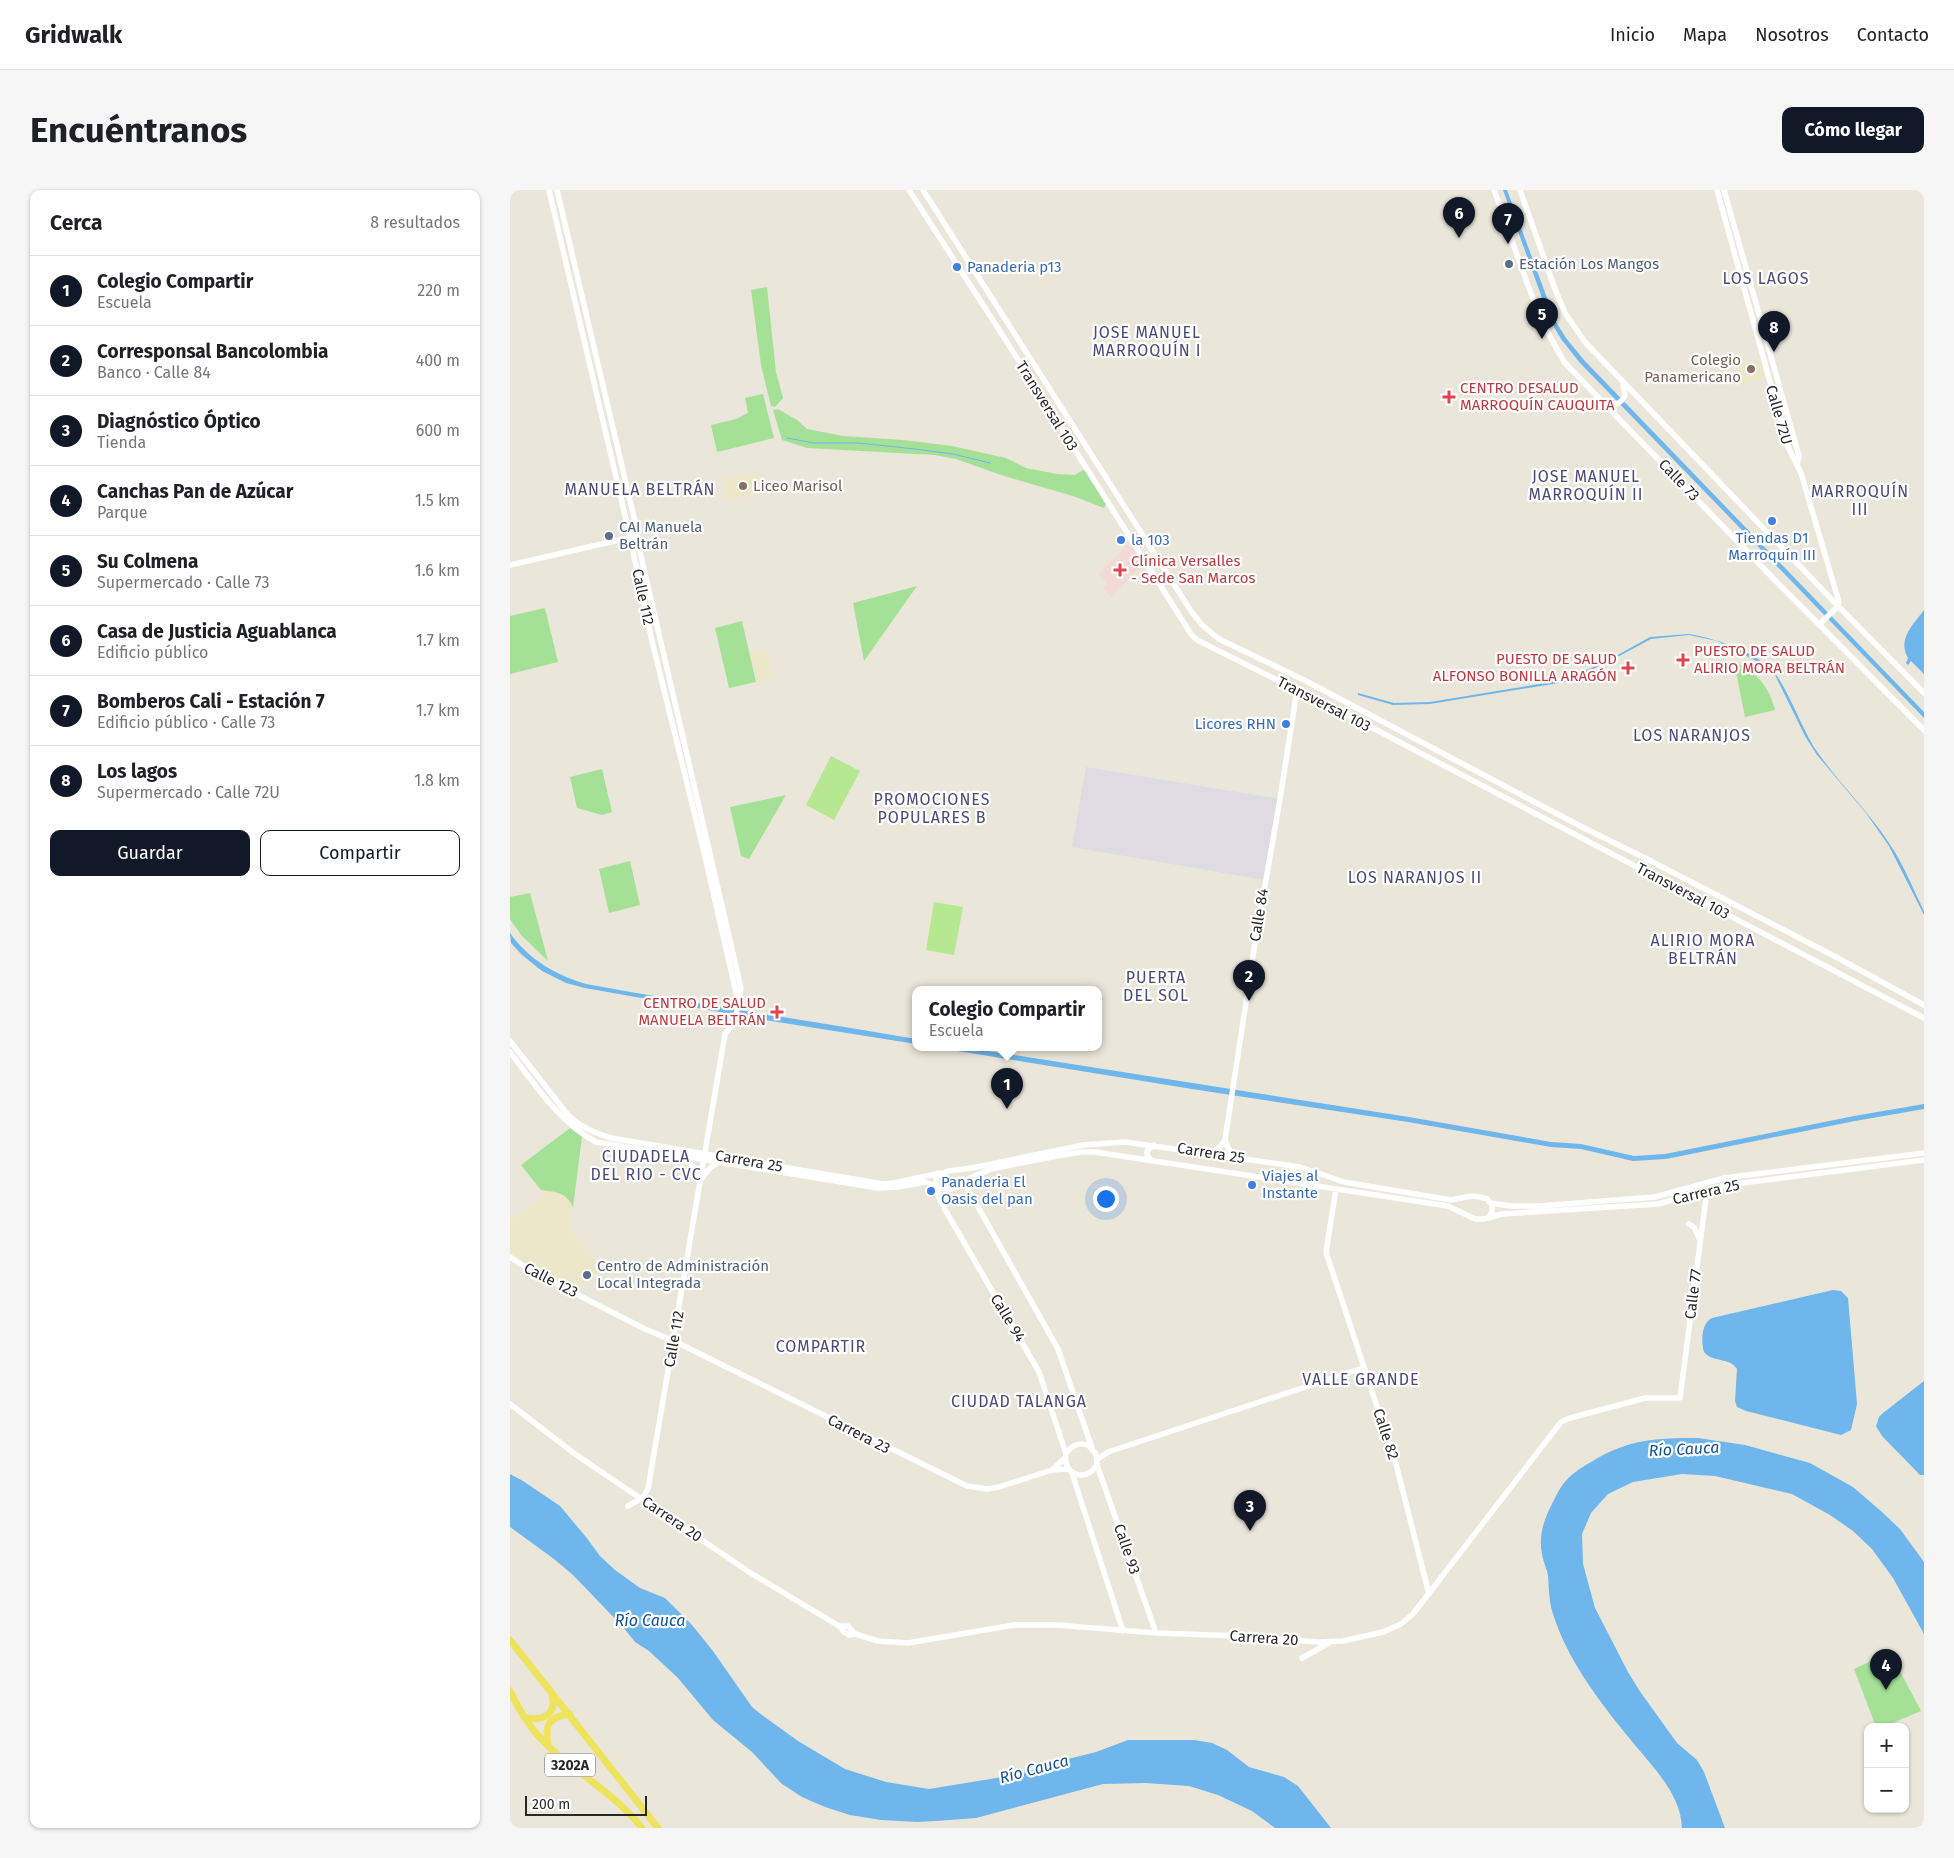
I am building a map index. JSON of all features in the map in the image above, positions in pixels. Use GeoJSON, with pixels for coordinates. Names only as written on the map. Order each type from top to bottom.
{"type":"FeatureCollection","features":[{"type":"Feature","properties":{"kind":"main road","name":"3202A"},"geometry":{"type":"LineString","coordinates":[[510,1640],[658,1828]]}},
{"type":"Feature","properties":{"kind":"main road","name":"3202A"},"geometry":{"type":"LineString","coordinates":[[510,1691],[524,1717],[548,1746],[619,1802],[642,1828]]}},
{"type":"Feature","properties":{"kind":"main road"},"geometry":{"type":"LineString","coordinates":[[524,1717],[532,1719],[541,1718],[548,1714],[553,1707],[552,1694]]}},
{"type":"Feature","properties":{"kind":"main road"},"geometry":{"type":"LineString","coordinates":[[548,1746],[546,1731],[548,1725],[553,1718],[570,1714]]}},
{"type":"Feature","properties":{"kind":"street","name":"Calle 112"},"geometry":{"type":"LineString","coordinates":[[549,190],[633,536]]}},
{"type":"Feature","properties":{"kind":"street","name":"Calle 112"},"geometry":{"type":"LineString","coordinates":[[557,190],[613,425],[652,641],[703,848],[738,1005],[735,1021],[725,1034],[648,1489],[642,1498]]}},
{"type":"Feature","properties":{"kind":"street","name":"Transversal 103"},"geometry":{"type":"LineString","coordinates":[[909,190],[1191,634],[1197,640],[1353,718],[1924,1018]]}},
{"type":"Feature","properties":{"kind":"street","name":"Transversal 103"},"geometry":{"type":"LineString","coordinates":[[923,190],[1144,538],[1192,612],[1208,631],[1219,639],[1334,696],[1584,828],[1836,957],[1924,1005]]}},
{"type":"Feature","properties":{"kind":"street","name":"Calle 73"},"geometry":{"type":"LineString","coordinates":[[1494,190],[1532,294],[1552,342],[1570,368],[1924,730]]}},
{"type":"Feature","properties":{"kind":"street","name":"Calle 73"},"geometry":{"type":"LineString","coordinates":[[1520,190],[1564,310],[1585,342],[1837,608],[1924,692]]}},
{"type":"Feature","properties":{"kind":"street","name":"Calle 72U"},"geometry":{"type":"LineString","coordinates":[[1717,190],[1788,447],[1792,459],[1797,464],[1832,578],[1837,608]]}},
{"type":"Feature","properties":{"kind":"street","name":"Calle 72U"},"geometry":{"type":"LineString","coordinates":[[1724,190],[1799,456],[1797,464]]}},
{"type":"Feature","properties":{"kind":"street"},"geometry":{"type":"LineString","coordinates":[[968,281],[975,282],[977,275]]}},
{"type":"Feature","properties":{"kind":"street"},"geometry":{"type":"LineString","coordinates":[[977,296],[976,291],[978,287],[982,286],[986,289]]}},
{"type":"Feature","properties":{"kind":"street"},"geometry":{"type":"LineString","coordinates":[[1603,401],[1613,404],[1622,401],[1625,394],[1621,382]]}},
{"type":"Feature","properties":{"kind":"street"},"geometry":{"type":"LineString","coordinates":[[510,565],[633,536]]}},
{"type":"Feature","properties":{"kind":"street"},"geometry":{"type":"LineString","coordinates":[[1136,546],[1142,545],[1144,538]]}},
{"type":"Feature","properties":{"kind":"street"},"geometry":{"type":"LineString","coordinates":[[1145,560],[1144,555],[1147,552],[1150,551],[1155,554]]}},
{"type":"Feature","properties":{"kind":"street"},"geometry":{"type":"LineString","coordinates":[[1821,623],[1837,608]]}},
{"type":"Feature","properties":{"kind":"street","name":"Calle 84"},"geometry":{"type":"LineString","coordinates":[[1225,1140],[1257,927],[1297,690]]}},
{"type":"Feature","properties":{"kind":"street"},"geometry":{"type":"LineString","coordinates":[[1329,706],[1337,704],[1334,696]]}},
{"type":"Feature","properties":{"kind":"street"},"geometry":{"type":"LineString","coordinates":[[1353,718],[1351,712],[1358,709]]}},
{"type":"Feature","properties":{"kind":"street"},"geometry":{"type":"LineString","coordinates":[[1658,878],[1662,875],[1663,867]]}},
{"type":"Feature","properties":{"kind":"street"},"geometry":{"type":"LineString","coordinates":[[1666,882],[1667,875],[1673,872]]}},
{"type":"Feature","properties":{"kind":"street"},"geometry":{"type":"LineString","coordinates":[[510,1041],[524,1065]]}},
{"type":"Feature","properties":{"kind":"street"},"geometry":{"type":"LineString","coordinates":[[510,1052],[524,1065]]}},
{"type":"Feature","properties":{"kind":"street","name":"Carrera 25"},"geometry":{"type":"LineString","coordinates":[[524,1065],[568,1115],[585,1128],[610,1138],[704,1157],[883,1184],[910,1181],[1093,1143],[1125,1142],[1288,1165],[1308,1169],[1344,1182],[1451,1200],[1463,1199]]}},
{"type":"Feature","properties":{"kind":"street","name":"Carrera 25"},"geometry":{"type":"LineString","coordinates":[[524,1065],[561,1116],[583,1135],[596,1142],[678,1156],[704,1157],[719,1162],[878,1188],[898,1187],[924,1182],[944,1189],[952,1189],[991,1169],[1082,1152],[1109,1153],[1448,1206],[1462,1212]]}},
{"type":"Feature","properties":{"kind":"street"},"geometry":{"type":"LineString","coordinates":[[1210,1153],[1220,1147],[1225,1140]]}},
{"type":"Feature","properties":{"kind":"street"},"geometry":{"type":"LineString","coordinates":[[1225,1140],[1230,1152],[1236,1157]]}},
{"type":"Feature","properties":{"kind":"street"},"geometry":{"type":"LineString","coordinates":[[1154,1161],[1148,1158],[1146,1153],[1150,1147],[1156,1145]]}},
{"type":"Feature","properties":{"kind":"street","name":"Carrera 25"},"geometry":{"type":"LineString","coordinates":[[1490,1203],[1510,1206],[1546,1206],[1655,1197],[1724,1178],[1924,1153]]}},
{"type":"Feature","properties":{"kind":"street"},"geometry":{"type":"LineString","coordinates":[[678,1156],[690,1163],[700,1179],[710,1168],[719,1162]]}},
{"type":"Feature","properties":{"kind":"street","name":"Carrera 25"},"geometry":{"type":"LineString","coordinates":[[1487,1218],[1502,1214],[1658,1204],[1726,1185],[1924,1160]]}},
{"type":"Feature","properties":{"kind":"street"},"geometry":{"type":"LineString","coordinates":[[1285,1181],[1291,1179],[1294,1174],[1293,1169],[1288,1165]]}},
{"type":"Feature","properties":{"kind":"street","name":"Calle 94"},"geometry":{"type":"LineString","coordinates":[[957,1170],[963,1174],[965,1181],[1058,1349],[1093,1448]]}},
{"type":"Feature","properties":{"kind":"street"},"geometry":{"type":"LineString","coordinates":[[937,1186],[935,1179],[942,1173]]}},
{"type":"Feature","properties":{"kind":"street","name":"Calle 94"},"geometry":{"type":"LineString","coordinates":[[937,1186],[939,1198],[1039,1372],[1066,1456]]}},
{"type":"Feature","properties":{"kind":"street","name":"Calle 82"},"geometry":{"type":"LineString","coordinates":[[1336,1189],[1326,1252],[1396,1464],[1429,1594]]}},
{"type":"Feature","properties":{"kind":"street","name":"Calle 77"},"geometry":{"type":"LineString","coordinates":[[1680,1398],[1707,1190]]}},
{"type":"Feature","properties":{"kind":"street"},"geometry":{"type":"LineString","coordinates":[[1476,1196],[1490,1203],[1492,1212],[1487,1218],[1472,1219],[1462,1212],[1460,1206],[1463,1199],[1476,1196]]}},
{"type":"Feature","properties":{"kind":"street"},"geometry":{"type":"LineString","coordinates":[[1689,1224],[1694,1227],[1700,1240]]}},
{"type":"Feature","properties":{"kind":"street","name":"Calle 123"},"geometry":{"type":"LineString","coordinates":[[510,1257],[535,1273],[674,1341]]}},
{"type":"Feature","properties":{"kind":"street","name":"Carrera 23"},"geometry":{"type":"LineString","coordinates":[[674,1341],[966,1486],[987,1489],[1052,1470],[1070,1471]]}},
{"type":"Feature","properties":{"kind":"street"},"geometry":{"type":"LineString","coordinates":[[1070,1471],[1078,1476],[1089,1474],[1097,1462],[1108,1452],[1363,1368]]}},
{"type":"Feature","properties":{"kind":"street","name":"Carrera 20"},"geometry":{"type":"LineString","coordinates":[[510,1404],[575,1454],[757,1577],[839,1626],[844,1632],[878,1640],[908,1643],[1014,1625],[1058,1625],[1123,1631],[1331,1642],[1343,1641],[1392,1629],[1407,1620],[1429,1594],[1557,1426],[1565,1420],[1645,1398],[1680,1398]]}},
{"type":"Feature","properties":{"kind":"street"},"geometry":{"type":"LineString","coordinates":[[1108,1452],[1078,1444],[1069,1450],[1066,1456],[1123,1631]]}},
{"type":"Feature","properties":{"kind":"street"},"geometry":{"type":"LineString","coordinates":[[1093,1448],[1097,1462]]}},
{"type":"Feature","properties":{"kind":"street","name":"Carrera 23"},"geometry":{"type":"LineString","coordinates":[[1052,1470],[1066,1456]]}},
{"type":"Feature","properties":{"kind":"street","name":"Calle 93"},"geometry":{"type":"LineString","coordinates":[[1097,1462],[1156,1633]]}},
{"type":"Feature","properties":{"kind":"street"},"geometry":{"type":"LineString","coordinates":[[628,1506],[642,1498]]}},
{"type":"Feature","properties":{"kind":"street"},"geometry":{"type":"LineString","coordinates":[[1302,1658],[1331,1642]]}},
{"type":"Feature","properties":{"kind":"shaded area","name":"Colegio Panamericano"},"geometry":{"type":"Polygon","coordinates":[[[1761,359],[1766,377],[1742,384],[1737,367],[1761,359]]]}},
{"type":"Feature","properties":{"kind":"shaded area","name":"Liceo Marisol"},"geometry":{"type":"Polygon","coordinates":[[[758,471],[764,492],[728,500],[723,480],[758,471]]]}},
{"type":"Feature","properties":{"kind":"shaded area","name":"Clínica Versalles - Sede San Marcos"},"geometry":{"type":"Polygon","coordinates":[[[1130,543],[1143,565],[1111,597],[1103,588],[1107,584],[1098,574],[1130,543]]]}},
{"type":"Feature","properties":{"kind":"shaded area"},"geometry":{"type":"Polygon","coordinates":[[[766,649],[773,679],[757,682],[751,653],[766,649]]]}},
{"type":"Feature","properties":{"kind":"shaded area"},"geometry":{"type":"Polygon","coordinates":[[[1086,767],[1280,799],[1265,880],[1072,847],[1086,767]]]}},
{"type":"Feature","properties":{"kind":"shaded area"},"geometry":{"type":"Polygon","coordinates":[[[541,1190],[559,1192],[570,1200],[573,1207],[569,1227],[601,1269],[581,1286],[576,1293],[510,1257],[510,1221],[544,1195],[541,1190]]]}},
{"type":"Feature","properties":{"kind":"green space"},"geometry":{"type":"Polygon","coordinates":[[[767,287],[776,372],[783,398],[775,407],[771,406],[761,365],[751,290],[767,287]]]}},
{"type":"Feature","properties":{"kind":"green space"},"geometry":{"type":"Polygon","coordinates":[[[763,394],[774,438],[717,452],[711,425],[736,419],[748,413],[745,398],[763,394]]]}},
{"type":"Feature","properties":{"kind":"green space"},"geometry":{"type":"Polygon","coordinates":[[[778,409],[797,420],[807,429],[843,436],[952,446],[1006,458],[1026,468],[1057,474],[1075,475],[1085,469],[1107,502],[1104,508],[1073,496],[1001,475],[956,459],[934,455],[807,448],[782,440],[773,410],[778,409]]]}},
{"type":"Feature","properties":{"kind":"green space"},"geometry":{"type":"Polygon","coordinates":[[[917,586],[864,661],[853,603],[917,586]]]}},
{"type":"Feature","properties":{"kind":"green space"},"geometry":{"type":"Polygon","coordinates":[[[545,608],[558,662],[510,674],[510,616],[545,608]]]}},
{"type":"Feature","properties":{"kind":"green space"},"geometry":{"type":"Polygon","coordinates":[[[742,621],[756,682],[729,688],[715,628],[742,621]]]}},
{"type":"Feature","properties":{"kind":"green space"},"geometry":{"type":"Polygon","coordinates":[[[1734,662],[1742,665],[1761,681],[1770,694],[1775,710],[1745,717],[1734,662]]]}},
{"type":"Feature","properties":{"kind":"green space"},"geometry":{"type":"Polygon","coordinates":[[[831,756],[860,771],[834,820],[806,805],[831,756]]]}},
{"type":"Feature","properties":{"kind":"green space"},"geometry":{"type":"Polygon","coordinates":[[[602,769],[612,812],[602,815],[577,808],[570,777],[602,769]]]}},
{"type":"Feature","properties":{"kind":"green space"},"geometry":{"type":"Polygon","coordinates":[[[786,795],[749,859],[741,856],[730,807],[786,795]]]}},
{"type":"Feature","properties":{"kind":"green space"},"geometry":{"type":"Polygon","coordinates":[[[630,861],[640,905],[609,913],[599,869],[630,861]]]}},
{"type":"Feature","properties":{"kind":"green space"},"geometry":{"type":"Polygon","coordinates":[[[530,893],[548,961],[521,935],[510,919],[510,897],[530,893]]]}},
{"type":"Feature","properties":{"kind":"green space"},"geometry":{"type":"Polygon","coordinates":[[[934,902],[963,907],[954,955],[926,950],[934,902]]]}},
{"type":"Feature","properties":{"kind":"green space"},"geometry":{"type":"Polygon","coordinates":[[[570,1128],[582,1137],[573,1207],[564,1196],[556,1192],[541,1190],[521,1165],[570,1128]]]}},
{"type":"Feature","properties":{"kind":"green space"},"geometry":{"type":"Polygon","coordinates":[[[1890,1652],[1921,1711],[1892,1723],[1874,1723],[1854,1669],[1890,1652]]]}},
{"type":"Feature","properties":{"kind":"water"},"geometry":{"type":"Polygon","coordinates":[[[1503,190],[1507,190],[1556,322],[1566,338],[1584,360],[1924,712],[1924,718],[1580,363],[1561,339],[1550,320],[1503,190]]]}},
{"type":"Feature","properties":{"kind":"water"},"geometry":{"type":"Polygon","coordinates":[[[1924,610],[1924,674],[1911,661],[1908,665],[1906,663],[1908,658],[1904,645],[1908,632],[1924,610]]]}},
{"type":"Feature","properties":{"kind":"water"},"geometry":{"type":"Polygon","coordinates":[[[1689,634],[1712,640],[1689,635],[1651,639],[1608,662],[1565,682],[1430,704],[1393,705],[1358,695],[1358,693],[1394,703],[1430,702],[1564,680],[1607,661],[1650,637],[1689,634]]]}},
{"type":"Feature","properties":{"kind":"water"},"geometry":{"type":"Polygon","coordinates":[[[1719,642],[1739,649],[1758,659],[1774,672],[1818,753],[1881,831],[1894,851],[1924,911],[1924,915],[1889,846],[1866,813],[1817,755],[1805,736],[1775,675],[1766,666],[1719,642]]]}},
{"type":"Feature","properties":{"kind":"water"},"geometry":{"type":"Polygon","coordinates":[[[510,933],[517,943],[534,959],[564,976],[586,984],[912,1038],[912,1043],[765,1020],[585,988],[566,983],[542,971],[522,955],[511,943],[510,933]]]}},
{"type":"Feature","properties":{"kind":"water"},"geometry":{"type":"Polygon","coordinates":[[[958,1051],[988,1051],[1409,1117],[1551,1142],[1581,1144],[1634,1156],[1665,1154],[1924,1104],[1924,1109],[1666,1159],[1633,1161],[1581,1149],[1551,1147],[1408,1122],[958,1051]]]}},
{"type":"Feature","properties":{"kind":"water"},"geometry":{"type":"Polygon","coordinates":[[[1833,1290],[1841,1291],[1848,1298],[1857,1404],[1851,1430],[1841,1435],[1746,1411],[1737,1407],[1735,1401],[1737,1369],[1734,1365],[1712,1358],[1704,1352],[1702,1343],[1703,1333],[1708,1320],[1833,1290]]]}},
{"type":"Feature","properties":{"kind":"water"},"geometry":{"type":"Polygon","coordinates":[[[1924,1381],[1924,1475],[1920,1475],[1882,1436],[1876,1426],[1879,1417],[1883,1413],[1924,1381]]]}},
{"type":"Feature","properties":{"kind":"water","name":"Río Cauca"},"geometry":{"type":"Polygon","coordinates":[[[1698,1438],[1745,1445],[1810,1463],[1853,1487],[1882,1512],[1900,1529],[1924,1562],[1924,1634],[1893,1578],[1872,1549],[1853,1531],[1830,1515],[1792,1494],[1715,1476],[1682,1474],[1633,1482],[1608,1494],[1591,1513],[1582,1534],[1583,1564],[1595,1608],[1639,1690],[1677,1743],[1697,1760],[1704,1772],[1725,1828],[1682,1828],[1677,1804],[1672,1793],[1658,1772],[1599,1700],[1569,1652],[1552,1612],[1547,1573],[1541,1547],[1543,1526],[1551,1506],[1565,1481],[1580,1469],[1618,1448],[1631,1444],[1656,1439],[1698,1438]]]}},
{"type":"Feature","properties":{"kind":"water","name":"Río Cauca"},"geometry":{"type":"Polygon","coordinates":[[[510,1474],[560,1506],[600,1556],[615,1570],[640,1588],[665,1598],[692,1625],[713,1651],[752,1707],[798,1741],[845,1769],[886,1782],[929,1789],[1021,1774],[1096,1752],[1128,1740],[1194,1740],[1212,1743],[1227,1750],[1249,1767],[1284,1777],[1298,1786],[1331,1828],[1275,1828],[1252,1811],[1218,1795],[1189,1786],[1145,1783],[1103,1784],[976,1818],[917,1822],[881,1820],[850,1815],[825,1807],[802,1797],[782,1784],[752,1752],[713,1720],[678,1678],[649,1651],[635,1642],[573,1575],[510,1527],[510,1474]]]}},
{"type":"Feature","properties":{"kind":"waterway"},"geometry":{"type":"LineString","coordinates":[[787,438],[814,443],[858,443],[915,449],[953,454],[990,463]]}},
{"type":"Feature","properties":{"kind":"place","name":"Casa de Justicia Aguablanca"},"geometry":{"type":"Point","coordinates":[1459,238]}},
{"type":"Feature","properties":{"kind":"place","name":"Bomberos Cali - Estación 7"},"geometry":{"type":"Point","coordinates":[1508,244]}},
{"type":"Feature","properties":{"kind":"place","name":"Estación Los Mangos"},"geometry":{"type":"Point","coordinates":[1509,264]}},
{"type":"Feature","properties":{"kind":"place","name":"Panaderia p13"},"geometry":{"type":"Point","coordinates":[957,267]}},
{"type":"Feature","properties":{"kind":"place","name":"Su Colmena"},"geometry":{"type":"Point","coordinates":[1542,339]}},
{"type":"Feature","properties":{"kind":"place","name":"Los lagos"},"geometry":{"type":"Point","coordinates":[1774,352]}},
{"type":"Feature","properties":{"kind":"place","name":"Colegio Panamericano"},"geometry":{"type":"Point","coordinates":[1751,369]}},
{"type":"Feature","properties":{"kind":"place","name":"CENTRO DESALUD MARROQUÍN CAUQUITA"},"geometry":{"type":"Point","coordinates":[1449,397]}},
{"type":"Feature","properties":{"kind":"place","name":"Liceo Marisol"},"geometry":{"type":"Point","coordinates":[743,486]}},
{"type":"Feature","properties":{"kind":"place","name":"Tiendas D1 Marroquín III"},"geometry":{"type":"Point","coordinates":[1772,521]}},
{"type":"Feature","properties":{"kind":"place","name":"CAI Manuela Beltrán"},"geometry":{"type":"Point","coordinates":[609,536]}},
{"type":"Feature","properties":{"kind":"place","name":"la 103"},"geometry":{"type":"Point","coordinates":[1121,540]}},
{"type":"Feature","properties":{"kind":"place","name":"Clínica Versalles - Sede San Marcos"},"geometry":{"type":"Point","coordinates":[1120,570]}},
{"type":"Feature","properties":{"kind":"place","name":"PUESTO DE SALUD ALIRIO MORA BELTRÁN"},"geometry":{"type":"Point","coordinates":[1683,660]}},
{"type":"Feature","properties":{"kind":"place","name":"PUESTO DE SALUD ALFONSO BONILLA ARAGÓN"},"geometry":{"type":"Point","coordinates":[1628,668]}},
{"type":"Feature","properties":{"kind":"place","name":"Licores RHN"},"geometry":{"type":"Point","coordinates":[1286,724]}},
{"type":"Feature","properties":{"kind":"place","name":"Corresponsal Bancolombia"},"geometry":{"type":"Point","coordinates":[1249,1001]}},
{"type":"Feature","properties":{"kind":"place","name":"CENTRO DE SALUD MANUELA BELTRÁN"},"geometry":{"type":"Point","coordinates":[777,1012]}},
{"type":"Feature","properties":{"kind":"place","name":"Colegio Compartir"},"geometry":{"type":"Point","coordinates":[1007,1109]}},
{"type":"Feature","properties":{"kind":"place","name":"Viajes al Instante"},"geometry":{"type":"Point","coordinates":[1252,1185]}},
{"type":"Feature","properties":{"kind":"place","name":"Panaderia El Oasis del pan"},"geometry":{"type":"Point","coordinates":[931,1191]}},
{"type":"Feature","properties":{"kind":"place","name":"Centro de Administración Local Integrada"},"geometry":{"type":"Point","coordinates":[587,1275]}},
{"type":"Feature","properties":{"kind":"place","name":"Diagnóstico Óptico"},"geometry":{"type":"Point","coordinates":[1250,1531]}},
{"type":"Feature","properties":{"kind":"place","name":"Canchas Pan de Azúcar"},"geometry":{"type":"Point","coordinates":[1886,1690]}},
{"type":"Feature","properties":{"kind":"district","name":"LOS LAGOS"},"geometry":{"type":"Point","coordinates":[1766,278]}},
{"type":"Feature","properties":{"kind":"district","name":"JOSE MANUEL MARROQUÍN I"},"geometry":{"type":"Point","coordinates":[1147,341]}},
{"type":"Feature","properties":{"kind":"district","name":"JOSE MANUEL MARROQUÍN II"},"geometry":{"type":"Point","coordinates":[1586,485]}},
{"type":"Feature","properties":{"kind":"district","name":"MANUELA BELTRÁN"},"geometry":{"type":"Point","coordinates":[640,489]}},
{"type":"Feature","properties":{"kind":"district","name":"MARROQUÍN III"},"geometry":{"type":"Point","coordinates":[1860,500]}},
{"type":"Feature","properties":{"kind":"district","name":"LOS NARANJOS"},"geometry":{"type":"Point","coordinates":[1692,735]}},
{"type":"Feature","properties":{"kind":"district","name":"PROMOCIONES POPULARES B"},"geometry":{"type":"Point","coordinates":[932,808]}},
{"type":"Feature","properties":{"kind":"district","name":"LOS NARANJOS II"},"geometry":{"type":"Point","coordinates":[1415,877]}},
{"type":"Feature","properties":{"kind":"district","name":"ALIRIO MORA BELTRÁN"},"geometry":{"type":"Point","coordinates":[1703,949]}},
{"type":"Feature","properties":{"kind":"district","name":"PUERTA DEL SOL"},"geometry":{"type":"Point","coordinates":[1156,986]}},
{"type":"Feature","properties":{"kind":"district","name":"CIUDADELA DEL RIO - CVC"},"geometry":{"type":"Point","coordinates":[646,1165]}},
{"type":"Feature","properties":{"kind":"district","name":"COMPARTIR"},"geometry":{"type":"Point","coordinates":[821,1346]}},
{"type":"Feature","properties":{"kind":"district","name":"VALLE GRANDE"},"geometry":{"type":"Point","coordinates":[1361,1379]}},
{"type":"Feature","properties":{"kind":"district","name":"CIUDAD TALANGA"},"geometry":{"type":"Point","coordinates":[1019,1401]}}]}
